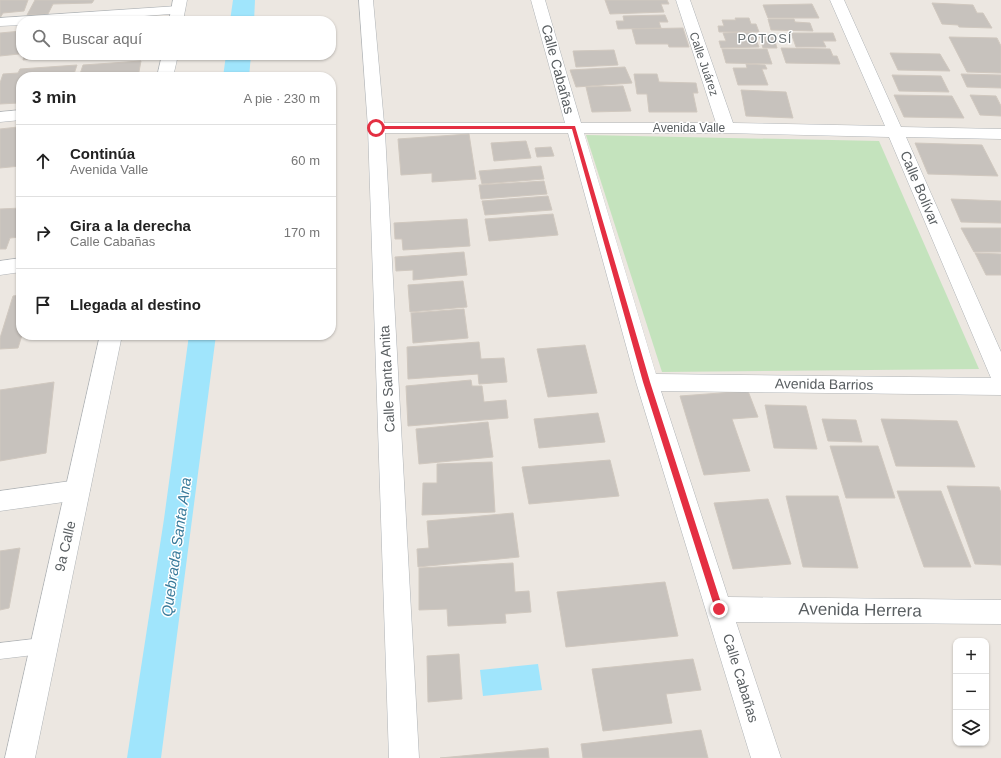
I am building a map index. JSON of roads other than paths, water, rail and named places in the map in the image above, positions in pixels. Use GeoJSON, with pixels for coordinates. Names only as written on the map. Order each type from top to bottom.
{"type":"FeatureCollection","features":[{"type":"Feature","properties":{"kind":"street","name":"Calle Santa Anita"},"geometry":{"type":"LineString","coordinates":[[366,0],[376,128],[404,758]]}},
{"type":"Feature","properties":{"kind":"street","name":"Calle Cabañas"},"geometry":{"type":"LineString","coordinates":[[538,0],[647,382],[766,758]]}},
{"type":"Feature","properties":{"kind":"street","name":"Calle Juárez"},"geometry":{"type":"LineString","coordinates":[[683,0],[726,128]]}},
{"type":"Feature","properties":{"kind":"street","name":"Calle Bolívar"},"geometry":{"type":"LineString","coordinates":[[837,0],[1001,377]]}},
{"type":"Feature","properties":{"kind":"street"},"geometry":{"type":"LineString","coordinates":[[89,16],[178,10]]}},
{"type":"Feature","properties":{"kind":"street"},"geometry":{"type":"LineString","coordinates":[[0,22],[16,21]]}},
{"type":"Feature","properties":{"kind":"street"},"geometry":{"type":"LineString","coordinates":[[166,72],[169,60]]}},
{"type":"Feature","properties":{"kind":"street"},"geometry":{"type":"LineString","coordinates":[[0,118],[16,116]]}},
{"type":"Feature","properties":{"kind":"street","name":"Avenida Valle"},"geometry":{"type":"LineString","coordinates":[[376,128],[726,128],[1001,134]]}},
{"type":"Feature","properties":{"kind":"street"},"geometry":{"type":"LineString","coordinates":[[0,268],[16,266]]}},
{"type":"Feature","properties":{"kind":"street","name":"9a Calle"},"geometry":{"type":"LineString","coordinates":[[20,758],[42,646],[78,490],[110,340]]}},
{"type":"Feature","properties":{"kind":"street","name":"Avenida Barrios"},"geometry":{"type":"LineString","coordinates":[[647,382],[1001,387]]}},
{"type":"Feature","properties":{"kind":"street"},"geometry":{"type":"LineString","coordinates":[[0,501],[78,490]]}},
{"type":"Feature","properties":{"kind":"street","name":"Avenida Herrera"},"geometry":{"type":"LineString","coordinates":[[719,609],[1001,612]]}},
{"type":"Feature","properties":{"kind":"lane"},"geometry":{"type":"LineString","coordinates":[[0,651],[42,646]]}},
{"type":"Feature","properties":{"kind":"water"},"geometry":{"type":"Polygon","coordinates":[[[233,0],[255,0],[254,16],[231,16],[233,0]]]}},
{"type":"Feature","properties":{"kind":"water"},"geometry":{"type":"Polygon","coordinates":[[[225,60],[251,60],[249,72],[224,72],[225,60]]]}},
{"type":"Feature","properties":{"kind":"water","name":"Quebrada Santa Ana"},"geometry":{"type":"Polygon","coordinates":[[[188,340],[215,340],[161,758],[127,758],[164,519],[188,340]]]}},
{"type":"Feature","properties":{"kind":"water"},"geometry":{"type":"Polygon","coordinates":[[[538,664],[542,690],[483,696],[480,670],[538,664]]]}},
{"type":"Feature","properties":{"kind":"district","name":"POTOSÍ"},"geometry":{"type":"Point","coordinates":[765,38]}}]}
